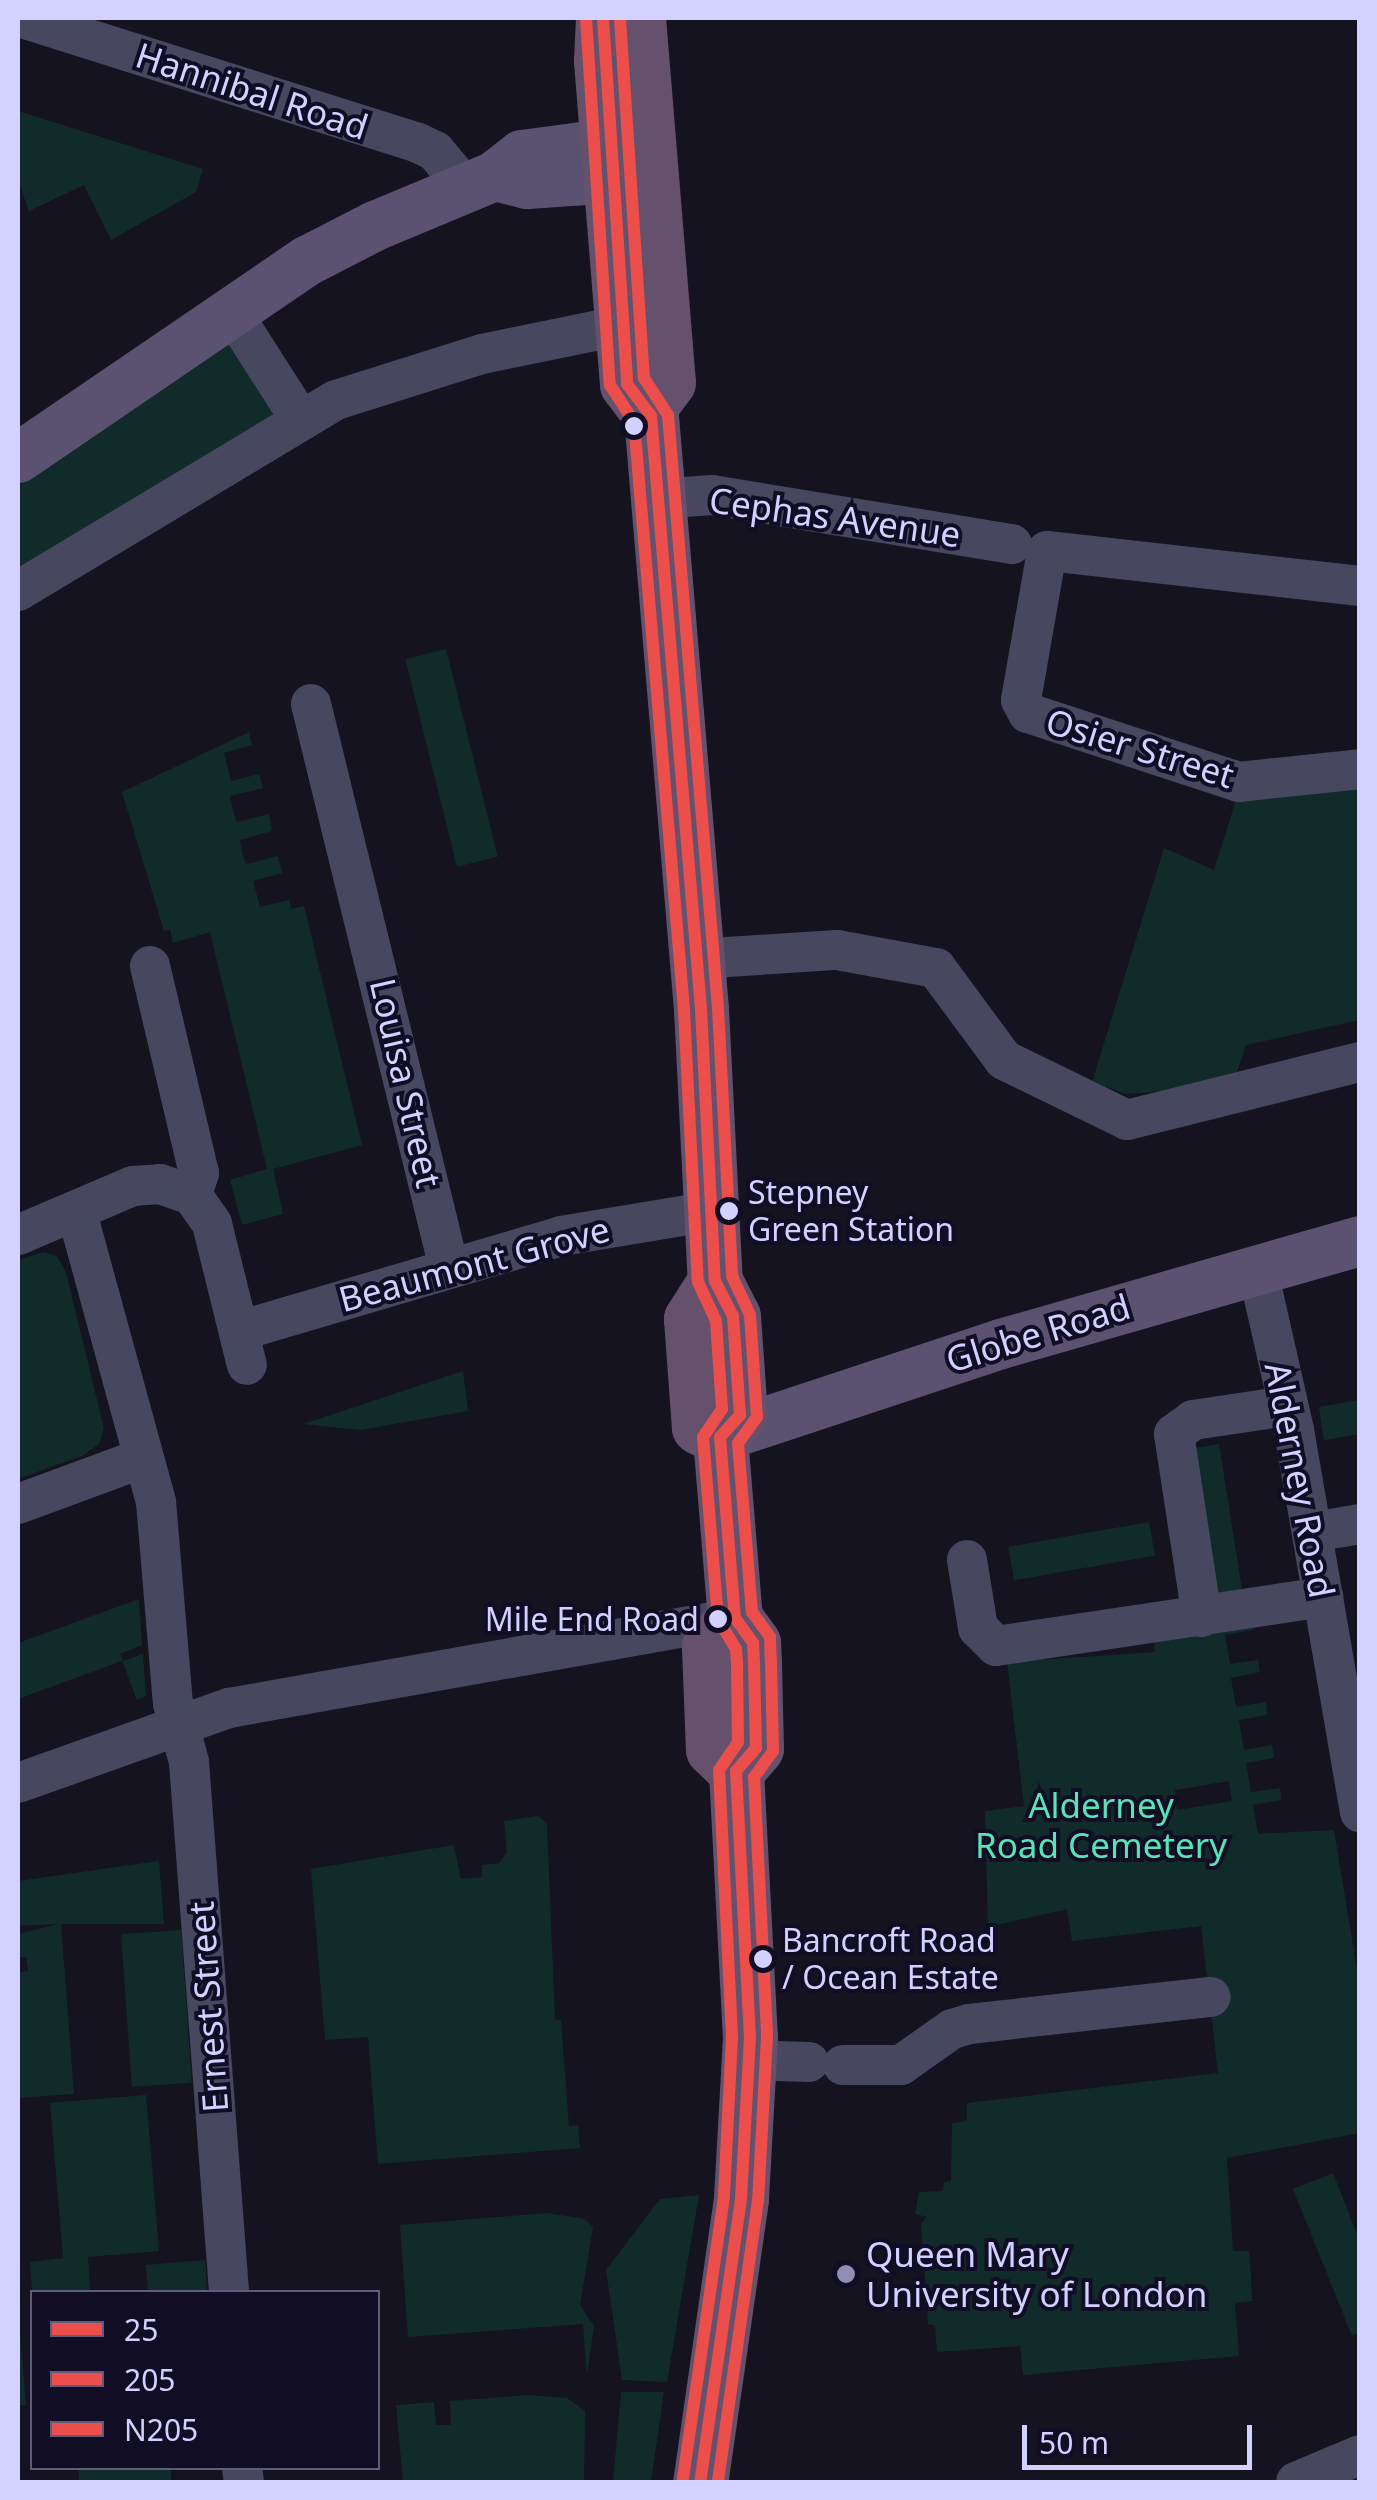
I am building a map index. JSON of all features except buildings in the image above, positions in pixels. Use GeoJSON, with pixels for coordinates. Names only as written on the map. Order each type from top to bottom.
{"type":"FeatureCollection","features":[{"type":"Feature","properties":{"kind":"highway"},"geometry":{"type":"LineString","coordinates":[[603,18],[668,382],[650,407]]}},
{"type":"Feature","properties":{"kind":"highway"},"geometry":{"type":"LineString","coordinates":[[638,18],[624,325],[627,384],[650,407],[696,959],[715,1281],[691,1319],[699,1427],[720,1438],[735,1618],[709,1647],[714,1749],[736,1771],[750,2060],[741,2199],[700,2482]]}},
{"type":"Feature","properties":{"kind":"main road"},"geometry":{"type":"LineString","coordinates":[[18,458],[307,260],[481,183],[527,184],[631,159]]}},
{"type":"Feature","properties":{"kind":"main road","name":"Globe Road"},"geometry":{"type":"LineString","coordinates":[[720,1438],[1257,1267],[1360,1241]]}},
{"type":"Feature","properties":{"kind":"street","name":"Hannibal Road"},"geometry":{"type":"LineString","coordinates":[[22,18],[418,143],[435,150],[481,183]]}},
{"type":"Feature","properties":{"kind":"street"},"geometry":{"type":"LineString","coordinates":[[231,311],[300,419]]}},
{"type":"Feature","properties":{"kind":"street"},"geometry":{"type":"LineString","coordinates":[[18,590],[300,419],[424,369],[551,336],[624,325]]}},
{"type":"Feature","properties":{"kind":"street","name":"Cephas Avenue"},"geometry":{"type":"LineString","coordinates":[[658,500],[712,495],[1029,547],[1360,586]]}},
{"type":"Feature","properties":{"kind":"street","name":"Osier Street"},"geometry":{"type":"LineString","coordinates":[[1029,547],[1020,700],[1028,713],[1239,782],[1360,769]]}},
{"type":"Feature","properties":{"kind":"street","name":"Louisa Street"},"geometry":{"type":"LineString","coordinates":[[310,704],[362,898],[448,1268]]}},
{"type":"Feature","properties":{"kind":"street"},"geometry":{"type":"LineString","coordinates":[[696,959],[837,950],[936,968],[1004,1060],[1127,1120],[1360,1062]]}},
{"type":"Feature","properties":{"kind":"street"},"geometry":{"type":"LineString","coordinates":[[18,1235],[146,1183],[192,1195],[200,1172],[150,966]]}},
{"type":"Feature","properties":{"kind":"street","name":"Beaumont Grove"},"geometry":{"type":"LineString","coordinates":[[192,1195],[212,1224],[243,1348],[448,1268],[560,1236],[712,1211]]}},
{"type":"Feature","properties":{"kind":"street","name":"Ernest Street"},"geometry":{"type":"LineString","coordinates":[[77,1213],[157,1511],[180,1724],[189,1762],[229,2290]]}},
{"type":"Feature","properties":{"kind":"street","name":"Alderney Road"},"geometry":{"type":"LineString","coordinates":[[1257,1267],[1354,1748],[1360,1812]]}},
{"type":"Feature","properties":{"kind":"street"},"geometry":{"type":"LineString","coordinates":[[1202,1617],[1174,1434],[1193,1420],[1288,1406]]}},
{"type":"Feature","properties":{"kind":"street"},"geometry":{"type":"LineString","coordinates":[[18,1504],[143,1458]]}},
{"type":"Feature","properties":{"kind":"street"},"geometry":{"type":"LineString","coordinates":[[1313,1532],[1360,1524]]}},
{"type":"Feature","properties":{"kind":"street"},"geometry":{"type":"LineString","coordinates":[[966,1560],[978,1628],[996,1646],[1324,1597]]}},
{"type":"Feature","properties":{"kind":"street"},"geometry":{"type":"LineString","coordinates":[[18,1782],[180,1724],[291,1696],[735,1618]]}},
{"type":"Feature","properties":{"kind":"street"},"geometry":{"type":"LineString","coordinates":[[750,2060],[901,2065],[952,2028],[970,2024],[1210,1997]]}},
{"type":"Feature","properties":{"kind":"street"},"geometry":{"type":"LineString","coordinates":[[1296,2482],[1360,2455]]}},
{"type":"Feature","properties":{"kind":"green space"},"geometry":{"type":"Polygon","coordinates":[[[18,111],[203,169],[196,192],[111,240],[84,185],[29,211],[18,181],[18,111]]]}},
{"type":"Feature","properties":{"kind":"green space"},"geometry":{"type":"Polygon","coordinates":[[[232,341],[275,414],[18,575],[18,486],[232,341]]]}},
{"type":"Feature","properties":{"kind":"green space"},"geometry":{"type":"Polygon","coordinates":[[[446,649],[498,857],[457,867],[405,659],[446,649]]]}},
{"type":"Feature","properties":{"kind":"green space"},"geometry":{"type":"Polygon","coordinates":[[[249,732],[252,745],[224,753],[231,781],[259,774],[263,788],[230,796],[233,811],[237,822],[269,814],[272,831],[240,840],[242,853],[246,864],[278,856],[282,873],[253,881],[260,907],[289,900],[291,909],[304,906],[362,1145],[273,1169],[283,1214],[242,1225],[230,1180],[267,1169],[210,932],[173,943],[170,929],[164,931],[122,792],[249,732]]]}},
{"type":"Feature","properties":{"kind":"green space"},"geometry":{"type":"Polygon","coordinates":[[[1359,785],[1359,1020],[1246,1045],[1237,1072],[1163,1091],[1127,1094],[1092,1082],[1164,848],[1214,870],[1237,797],[1359,785]]]}},
{"type":"Feature","properties":{"kind":"green space"},"geometry":{"type":"Polygon","coordinates":[[[43,1252],[57,1256],[66,1272],[104,1429],[99,1444],[84,1455],[18,1479],[18,1260],[43,1252]]]}},
{"type":"Feature","properties":{"kind":"green space"},"geometry":{"type":"Polygon","coordinates":[[[463,1371],[468,1411],[360,1430],[303,1424],[463,1371]]]}},
{"type":"Feature","properties":{"kind":"green space"},"geometry":{"type":"Polygon","coordinates":[[[1359,1400],[1359,1434],[1324,1440],[1319,1407],[1359,1400]]]}},
{"type":"Feature","properties":{"kind":"green space"},"geometry":{"type":"Polygon","coordinates":[[[1219,1444],[1242,1589],[1214,1594],[1191,1448],[1219,1444]]]}},
{"type":"Feature","properties":{"kind":"green space"},"geometry":{"type":"Polygon","coordinates":[[[1149,1522],[1155,1555],[1014,1580],[1008,1547],[1149,1522]]]}},
{"type":"Feature","properties":{"kind":"green space"},"geometry":{"type":"Polygon","coordinates":[[[139,1599],[142,1645],[120,1654],[123,1661],[143,1654],[146,1696],[137,1700],[122,1661],[18,1699],[18,1643],[139,1599]]]}},
{"type":"Feature","properties":{"kind":"green space","name":"Alderney Road Cemetery"},"geometry":{"type":"Polygon","coordinates":[[[1252,1623],[1253,1630],[1225,1635],[1230,1664],[1258,1660],[1260,1672],[1231,1678],[1236,1707],[1266,1702],[1267,1715],[1239,1720],[1244,1750],[1272,1745],[1274,1758],[1246,1763],[1251,1792],[1280,1788],[1281,1800],[1253,1805],[1258,1834],[1334,1830],[1359,1982],[1360,2133],[1227,2158],[1233,2251],[1249,2251],[1251,2275],[1252,2301],[1235,2303],[1239,2356],[1023,2375],[1020,2346],[937,2352],[935,2326],[928,2324],[921,2223],[927,2217],[915,2214],[919,2192],[943,2191],[944,2182],[951,2181],[952,2123],[967,2121],[967,2103],[1218,2073],[1201,1926],[1072,1941],[1067,1909],[988,1927],[985,1811],[1024,1806],[1007,1662],[1155,1652],[1154,1642],[1252,1623]],[[1229,1781],[1175,1790],[1177,1810],[1232,1801],[1229,1781]]]}},
{"type":"Feature","properties":{"kind":"green space"},"geometry":{"type":"Polygon","coordinates":[[[538,1816],[547,1824],[555,2020],[561,2020],[569,2126],[578,2125],[580,2148],[378,2164],[368,2037],[325,2040],[311,1869],[454,1845],[461,1879],[482,1877],[482,1865],[499,1863],[507,1852],[504,1821],[538,1816]]]}},
{"type":"Feature","properties":{"kind":"green space"},"geometry":{"type":"Polygon","coordinates":[[[159,1861],[164,1924],[61,1924],[74,2094],[18,2098],[18,1972],[28,1971],[26,1957],[18,1957],[18,1934],[59,1924],[18,1926],[18,1881],[159,1861]]]}},
{"type":"Feature","properties":{"kind":"green space"},"geometry":{"type":"Polygon","coordinates":[[[181,1930],[192,2083],[132,2087],[121,1934],[181,1930]]]}},
{"type":"Feature","properties":{"kind":"green space"},"geometry":{"type":"Polygon","coordinates":[[[146,2095],[159,2251],[88,2257],[90,2290],[32,2290],[30,2262],[63,2258],[50,2103],[146,2095]]]}},
{"type":"Feature","properties":{"kind":"green space"},"geometry":{"type":"Polygon","coordinates":[[[1333,2173],[1359,2239],[1359,2333],[1352,2336],[1293,2189],[1333,2173]]]}},
{"type":"Feature","properties":{"kind":"green space"},"geometry":{"type":"Polygon","coordinates":[[[699,2195],[667,2382],[622,2380],[606,2270],[660,2199],[699,2195]]]}},
{"type":"Feature","properties":{"kind":"green space"},"geometry":{"type":"Polygon","coordinates":[[[547,2213],[585,2219],[593,2227],[580,2305],[594,2326],[587,2375],[583,2324],[408,2337],[400,2225],[547,2213]]]}},
{"type":"Feature","properties":{"kind":"green space"},"geometry":{"type":"Polygon","coordinates":[[[205,2260],[207,2290],[148,2290],[146,2265],[205,2260]]]}},
{"type":"Feature","properties":{"kind":"green space"},"geometry":{"type":"Polygon","coordinates":[[[18,2306],[26,2405],[18,2405],[18,2306]]]}},
{"type":"Feature","properties":{"kind":"green space"},"geometry":{"type":"Polygon","coordinates":[[[621,2392],[664,2392],[651,2482],[613,2482],[621,2392]]]}},
{"type":"Feature","properties":{"kind":"green space"},"geometry":{"type":"Polygon","coordinates":[[[528,2395],[567,2398],[585,2411],[584,2482],[403,2482],[396,2405],[434,2402],[436,2425],[451,2425],[450,2401],[528,2395]]]}},
{"type":"Feature","properties":{"kind":"green space"},"geometry":{"type":"Polygon","coordinates":[[[79,2470],[171,2470],[171,2482],[79,2482],[79,2470]]]}},
{"type":"Feature","properties":{"kind":"transit line","name":"205"},"geometry":{"type":"LineString","coordinates":[[586,18],[610,385],[634,422],[684,1010],[698,1282],[716,1321],[722,1409],[703,1437],[718,1619],[736,1649],[737,1664],[738,1742],[719,1770],[732,2037],[724,2197],[683,2479]]}},
{"type":"Feature","properties":{"kind":"transit line","name":"25"},"geometry":{"type":"LineString","coordinates":[[603,18],[627,384],[651,416],[701,1009],[715,1281],[733,1316],[740,1415],[720,1437],[735,1618],[753,1643],[754,1663],[756,1748],[736,1771],[750,2037],[741,2199],[700,2482]]}},
{"type":"Feature","properties":{"kind":"transit line","name":"N205"},"geometry":{"type":"LineString","coordinates":[[620,19],[644,378],[668,415],[718,1008],[732,1276],[750,1315],[757,1417],[738,1443],[752,1612],[770,1637],[771,1662],[773,1751],[754,1777],[767,2036],[758,2200],[718,2482]]}},
{"type":"Feature","properties":{"kind":"place","name":"Stepney Green Station"},"geometry":{"type":"Point","coordinates":[729,1211]}},
{"type":"Feature","properties":{"kind":"place","name":"Mile End Road"},"geometry":{"type":"Point","coordinates":[718,1619]}},
{"type":"Feature","properties":{"kind":"place","name":"Bancroft Road / Ocean Estate"},"geometry":{"type":"Point","coordinates":[763,1959]}},
{"type":"Feature","properties":{"kind":"place","name":"Queen Mary University of London"},"geometry":{"type":"Point","coordinates":[846,2274]}}]}
